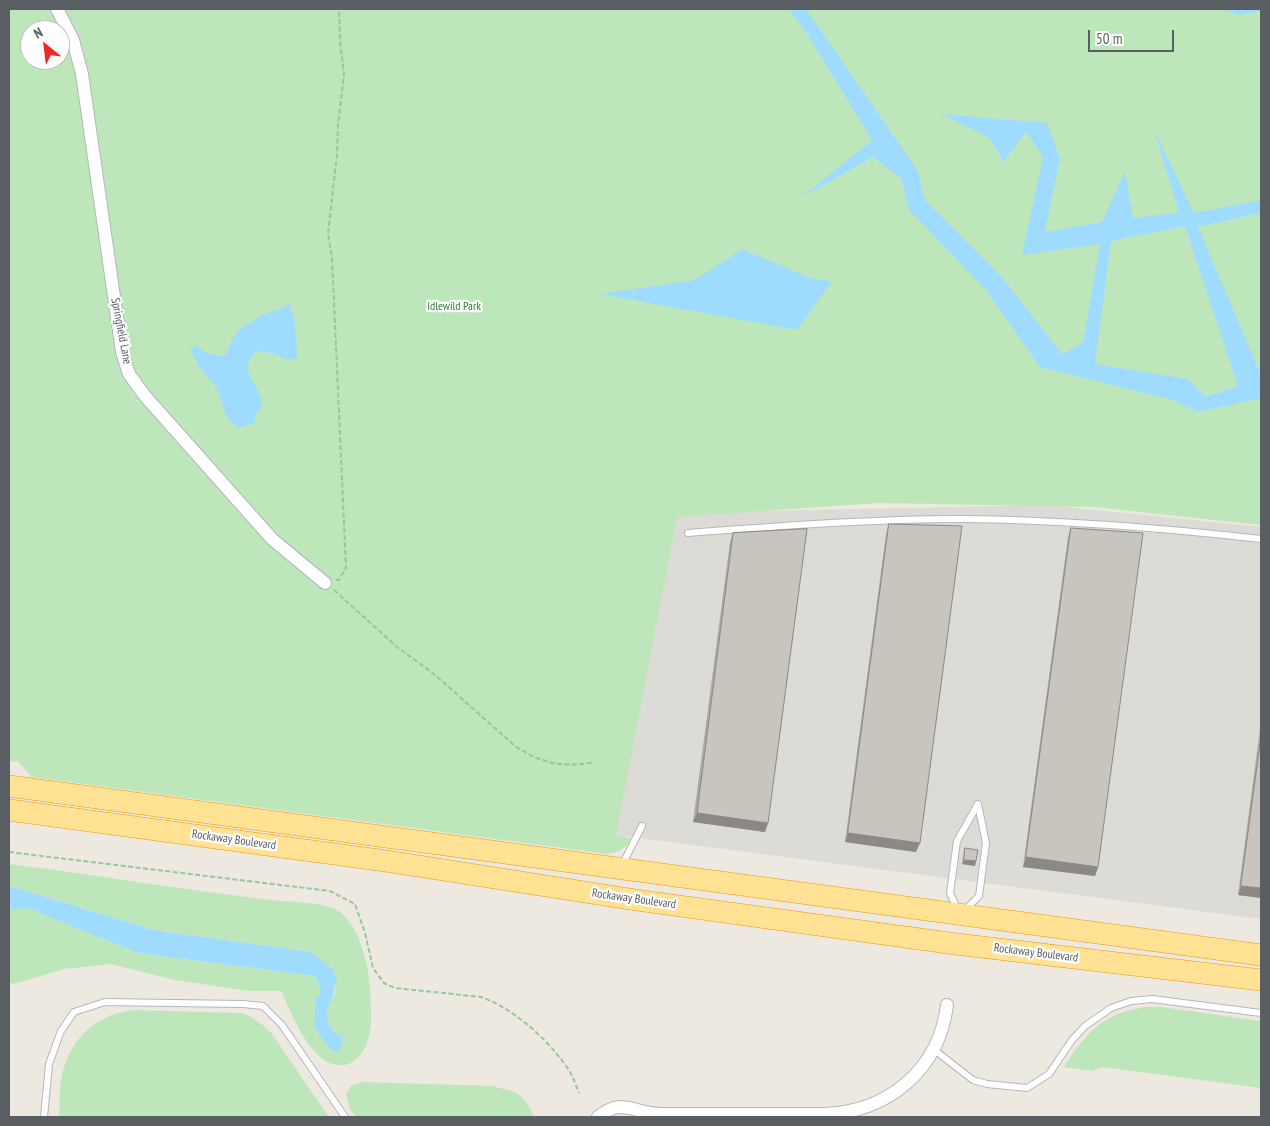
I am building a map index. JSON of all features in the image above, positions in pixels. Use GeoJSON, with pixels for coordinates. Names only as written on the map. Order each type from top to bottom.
{"type":"FeatureCollection","features":[{"type":"Feature","properties":{"kind":"highway","name":"Rockaway Boulevard"},"geometry":{"type":"LineString","coordinates":[[9,786],[1261,955]]}},
{"type":"Feature","properties":{"kind":"highway","name":"Rockaway Boulevard"},"geometry":{"type":"LineString","coordinates":[[9,810],[394,862],[636,900],[946,942],[1261,980]]}},
{"type":"Feature","properties":{"kind":"street","name":"Springfield Lane"},"geometry":{"type":"LineString","coordinates":[[57,9],[73,40],[82,74],[122,352],[130,374],[145,396],[272,539],[324,582]]}},
{"type":"Feature","properties":{"kind":"street"},"geometry":{"type":"LineString","coordinates":[[598,1117],[610,1109],[622,1106],[658,1115],[785,1116],[854,1111],[874,1104],[892,1094],[921,1068],[943,1029],[947,1005]]}},
{"type":"Feature","properties":{"kind":"lane"},"geometry":{"type":"LineString","coordinates":[[688,533],[829,523],[965,519],[1111,526],[1261,539]]}},
{"type":"Feature","properties":{"kind":"lane"},"geometry":{"type":"LineString","coordinates":[[978,804],[986,844],[979,896],[960,915],[950,893],[957,841],[978,804]]}},
{"type":"Feature","properties":{"kind":"lane"},"geometry":{"type":"LineString","coordinates":[[620,869],[642,826]]}},
{"type":"Feature","properties":{"kind":"lane"},"geometry":{"type":"LineString","coordinates":[[933,1048],[973,1080],[987,1084],[1027,1088],[1049,1074],[1072,1040],[1085,1026],[1111,1008],[1131,1001],[1152,999],[1261,1013]]}},
{"type":"Feature","properties":{"kind":"lane"},"geometry":{"type":"LineString","coordinates":[[44,1117],[49,1064],[61,1031],[74,1012],[105,1002],[263,1006],[282,1025],[344,1117]]}},
{"type":"Feature","properties":{"kind":"path"},"geometry":{"type":"LineString","coordinates":[[324,582],[339,580],[346,568],[332,258],[328,234],[344,74],[339,9]]}},
{"type":"Feature","properties":{"kind":"path"},"geometry":{"type":"LineString","coordinates":[[324,582],[397,647],[434,674],[515,746],[535,757],[561,766],[595,762]]}},
{"type":"Feature","properties":{"kind":"path"},"geometry":{"type":"LineString","coordinates":[[9,852],[330,891],[355,904],[365,933],[373,968],[384,983],[395,988],[481,996],[498,1004],[546,1042],[570,1073],[580,1094]]}},
{"type":"Feature","properties":{"kind":"shaded area"},"geometry":{"type":"Polygon","coordinates":[[[1046,505],[1261,527],[1261,919],[616,835],[669,513],[1046,505]]]}},
{"type":"Feature","properties":{"kind":"green space","name":"Idlewild Park"},"geometry":{"type":"Polygon","coordinates":[[[9,9],[1261,9],[1261,525],[1093,507],[878,503],[677,517],[616,835],[631,838],[622,849],[607,854],[31,777],[18,761],[9,762],[9,9]]]}},
{"type":"Feature","properties":{"kind":"green space"},"geometry":{"type":"Polygon","coordinates":[[[9,864],[239,896],[316,904],[339,911],[349,921],[356,933],[362,948],[369,979],[371,1024],[364,1050],[356,1060],[344,1065],[333,1064],[322,1058],[313,1049],[297,1026],[281,991],[249,991],[175,980],[111,964],[64,969],[9,984],[9,909],[28,907],[138,953],[315,976],[320,994],[316,998],[315,1027],[340,1045],[343,1038],[333,1030],[327,1019],[327,1009],[335,991],[334,984],[311,952],[153,930],[16,888],[9,888],[9,864]]]}},
{"type":"Feature","properties":{"kind":"green space"},"geometry":{"type":"Polygon","coordinates":[[[1144,1007],[1161,1007],[1261,1021],[1261,1088],[1103,1067],[1092,1071],[1064,1067],[1082,1041],[1100,1024],[1119,1014],[1144,1007]]]}},
{"type":"Feature","properties":{"kind":"green space"},"geometry":{"type":"Polygon","coordinates":[[[134,1010],[242,1013],[251,1017],[272,1034],[329,1117],[59,1117],[62,1075],[71,1050],[87,1030],[97,1023],[121,1012],[134,1010]]]}},
{"type":"Feature","properties":{"kind":"green space"},"geometry":{"type":"Polygon","coordinates":[[[362,1082],[492,1086],[515,1092],[524,1099],[535,1117],[356,1117],[349,1108],[346,1094],[351,1086],[362,1082]]]}},
{"type":"Feature","properties":{"kind":"water"},"geometry":{"type":"Polygon","coordinates":[[[789,9],[806,9],[918,171],[924,199],[1001,276],[1062,354],[1083,343],[1100,244],[1022,255],[1043,157],[1026,132],[1003,162],[990,138],[941,114],[1047,123],[1060,158],[1045,232],[1102,222],[1125,171],[1133,218],[1179,212],[1154,130],[1194,213],[1261,200],[1261,213],[1198,227],[1261,375],[1261,398],[1198,412],[1173,400],[1040,367],[986,290],[909,210],[901,178],[873,157],[802,197],[872,140],[806,32],[789,9]],[[1185,226],[1111,241],[1095,364],[1188,379],[1205,397],[1238,386],[1185,226]]]}},
{"type":"Feature","properties":{"kind":"water"},"geometry":{"type":"Polygon","coordinates":[[[1222,9],[1261,9],[1261,11],[1238,15],[1222,9]]]}},
{"type":"Feature","properties":{"kind":"water"},"geometry":{"type":"Polygon","coordinates":[[[742,249],[813,279],[832,281],[797,330],[600,294],[695,280],[742,249]]]}},
{"type":"Feature","properties":{"kind":"water"},"geometry":{"type":"Polygon","coordinates":[[[289,304],[295,323],[297,358],[289,360],[271,353],[257,351],[251,358],[248,369],[261,398],[261,408],[256,413],[255,423],[238,428],[227,418],[217,388],[199,367],[191,350],[195,345],[209,354],[225,356],[235,335],[241,328],[260,315],[289,304]]]}},
{"type":"Feature","properties":{"kind":"water"},"geometry":{"type":"Polygon","coordinates":[[[9,888],[16,888],[153,930],[311,952],[333,970],[337,983],[334,985],[327,1018],[332,1029],[343,1037],[339,1052],[331,1050],[314,1027],[316,998],[320,994],[315,976],[138,953],[28,908],[9,909],[9,888]]]}},
{"type":"Feature","properties":{"kind":"building"},"geometry":{"type":"Polygon","coordinates":[[[889,524],[962,526],[920,843],[848,833],[889,524]]]}},
{"type":"Feature","properties":{"kind":"building"},"geometry":{"type":"Polygon","coordinates":[[[1071,528],[1143,533],[1098,867],[1026,857],[1071,528]]]}},
{"type":"Feature","properties":{"kind":"building"},"geometry":{"type":"Polygon","coordinates":[[[807,529],[768,823],[697,813],[733,533],[807,529]]]}},
{"type":"Feature","properties":{"kind":"building"},"geometry":{"type":"Polygon","coordinates":[[[1261,737],[1261,888],[1241,886],[1261,737]]]}},
{"type":"Feature","properties":{"kind":"building"},"geometry":{"type":"Polygon","coordinates":[[[965,848],[978,850],[976,861],[964,860],[965,848]]]}}]}
